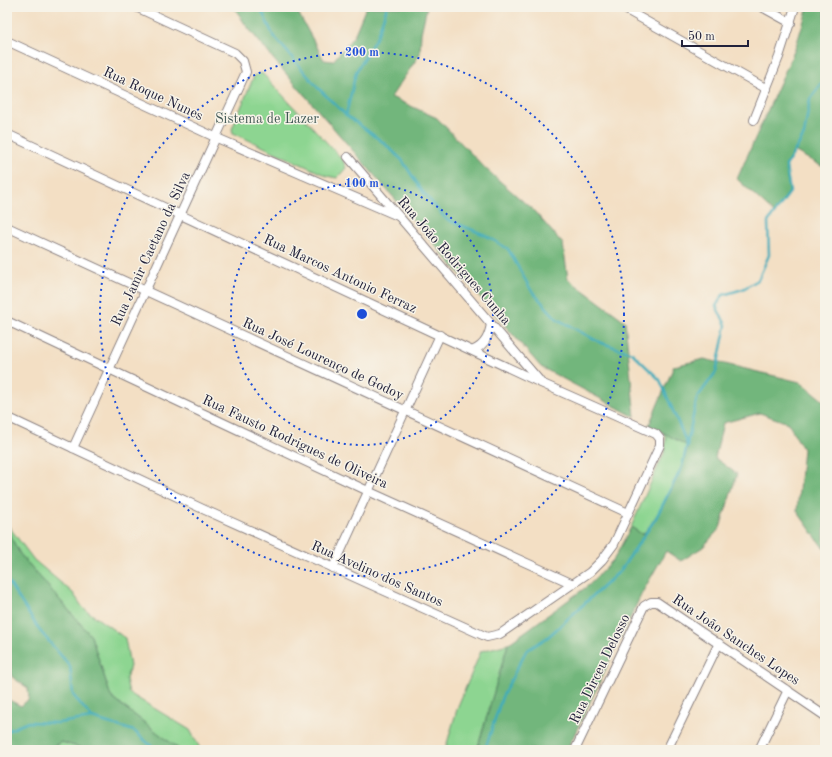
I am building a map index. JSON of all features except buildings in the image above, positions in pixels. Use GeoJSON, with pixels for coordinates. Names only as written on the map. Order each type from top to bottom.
{"type":"FeatureCollection","features":[{"type":"Feature","properties":{"kind":"street","name":"Rua Jamir Caetano da Silva"},"geometry":{"type":"LineString","coordinates":[[74,448],[246,72],[243,61],[235,53],[136,7]]}},
{"type":"Feature","properties":{"kind":"street"},"geometry":{"type":"LineString","coordinates":[[621,7],[766,89]]}},
{"type":"Feature","properties":{"kind":"street"},"geometry":{"type":"LineString","coordinates":[[762,7],[791,23]]}},
{"type":"Feature","properties":{"kind":"street"},"geometry":{"type":"LineString","coordinates":[[754,120],[791,23],[795,7]]}},
{"type":"Feature","properties":{"kind":"street","name":"Rua Roque Nunes"},"geometry":{"type":"LineString","coordinates":[[7,41],[217,138],[398,216]]}},
{"type":"Feature","properties":{"kind":"street","name":"Rua Marcos Antonio Ferraz"},"geometry":{"type":"LineString","coordinates":[[7,134],[474,350],[541,383],[656,434],[660,438]]}},
{"type":"Feature","properties":{"kind":"street","name":"Rua João Rodrigues Cunha"},"geometry":{"type":"LineString","coordinates":[[348,157],[541,383]]}},
{"type":"Feature","properties":{"kind":"street","name":"Rua José Lourenço de Godoy"},"geometry":{"type":"LineString","coordinates":[[7,227],[628,513]]}},
{"type":"Feature","properties":{"kind":"street","name":"Rua Fausto Rodrigues de Oliveira"},"geometry":{"type":"LineString","coordinates":[[7,321],[368,491],[573,584]]}},
{"type":"Feature","properties":{"kind":"street"},"geometry":{"type":"LineString","coordinates":[[474,350],[480,347],[490,333],[491,324]]}},
{"type":"Feature","properties":{"kind":"street"},"geometry":{"type":"LineString","coordinates":[[333,568],[440,335]]}},
{"type":"Feature","properties":{"kind":"street","name":"Rua Avelino dos Santos"},"geometry":{"type":"LineString","coordinates":[[7,417],[333,568],[487,637],[500,634],[573,584],[602,560],[614,544],[660,445],[660,438]]}},
{"type":"Feature","properties":{"kind":"street","name":"Rua João Sanches Lopes"},"geometry":{"type":"LineString","coordinates":[[651,602],[657,602],[825,716]]}},
{"type":"Feature","properties":{"kind":"street","name":"Rua Dirceu Delosso"},"geometry":{"type":"LineString","coordinates":[[575,750],[644,606],[651,602]]}},
{"type":"Feature","properties":{"kind":"street"},"geometry":{"type":"LineString","coordinates":[[667,750],[719,643]]}},
{"type":"Feature","properties":{"kind":"street"},"geometry":{"type":"LineString","coordinates":[[760,750],[788,690]]}},
{"type":"Feature","properties":{"kind":"green space"},"geometry":{"type":"Polygon","coordinates":[[[234,7],[295,7],[324,60],[333,61],[354,36],[366,7],[427,7],[421,33],[420,54],[391,97],[437,118],[486,169],[534,211],[563,244],[568,279],[625,321],[635,417],[541,367],[275,61],[245,24],[234,7]]]}},
{"type":"Feature","properties":{"kind":"green space"},"geometry":{"type":"Polygon","coordinates":[[[808,7],[825,7],[825,168],[794,151],[786,166],[790,192],[774,213],[737,179],[795,49],[808,7]]]}},
{"type":"Feature","properties":{"kind":"green space","name":"Sistema de Lazer"},"geometry":{"type":"Polygon","coordinates":[[[260,73],[263,74],[343,160],[346,168],[337,178],[327,176],[233,133],[232,129],[254,76],[260,73]]]}},
{"type":"Feature","properties":{"kind":"green space"},"geometry":{"type":"Polygon","coordinates":[[[704,359],[800,382],[825,402],[824,549],[797,511],[803,449],[788,423],[760,413],[723,423],[715,458],[737,474],[720,528],[703,547],[681,561],[666,551],[642,593],[567,750],[477,750],[508,644],[589,585],[614,559],[631,527],[643,535],[664,504],[676,481],[688,446],[649,425],[674,366],[704,359]]]}},
{"type":"Feature","properties":{"kind":"green space"},"geometry":{"type":"Polygon","coordinates":[[[662,432],[688,446],[680,470],[670,492],[643,535],[631,527],[665,451],[666,437],[662,432]]]}},
{"type":"Feature","properties":{"kind":"green space"},"geometry":{"type":"Polygon","coordinates":[[[7,524],[34,560],[73,593],[83,608],[125,638],[130,666],[126,679],[129,693],[190,730],[201,750],[180,750],[111,697],[91,636],[20,554],[7,530],[7,524]]]}},
{"type":"Feature","properties":{"kind":"green space"},"geometry":{"type":"Polygon","coordinates":[[[7,530],[20,554],[91,636],[111,697],[180,750],[89,750],[61,742],[46,750],[7,750],[7,699],[21,706],[29,699],[28,688],[12,677],[7,643],[7,530]]]}},
{"type":"Feature","properties":{"kind":"green space"},"geometry":{"type":"Polygon","coordinates":[[[508,644],[477,750],[445,750],[458,706],[481,651],[508,644]]]}},
{"type":"Feature","properties":{"kind":"green space"},"geometry":{"type":"Polygon","coordinates":[[[61,742],[88,750],[46,750],[61,742]]]}},
{"type":"Feature","properties":{"kind":"waterway"},"geometry":{"type":"LineString","coordinates":[[260,7],[273,35],[318,88],[346,115],[384,143],[402,160],[422,191],[446,219],[485,235],[508,249],[531,290],[557,319],[599,342],[632,353],[660,380],[688,446]]}},
{"type":"Feature","properties":{"kind":"waterway"},"geometry":{"type":"LineString","coordinates":[[346,115],[356,72],[377,36],[387,7]]}},
{"type":"Feature","properties":{"kind":"waterway"},"geometry":{"type":"LineString","coordinates":[[485,750],[502,697],[526,651],[548,637],[620,571],[656,518],[682,467],[697,398],[716,372],[726,325],[716,306],[723,295],[743,289],[758,280],[769,255],[768,222],[790,192],[786,166],[804,135],[810,99],[825,79]]}},
{"type":"Feature","properties":{"kind":"waterway"},"geometry":{"type":"LineString","coordinates":[[7,580],[40,631],[70,666],[73,695],[92,718],[134,731],[156,750]]}},
{"type":"Feature","properties":{"kind":"waterway"},"geometry":{"type":"LineString","coordinates":[[7,731],[28,722],[58,723],[92,718]]}}]}
